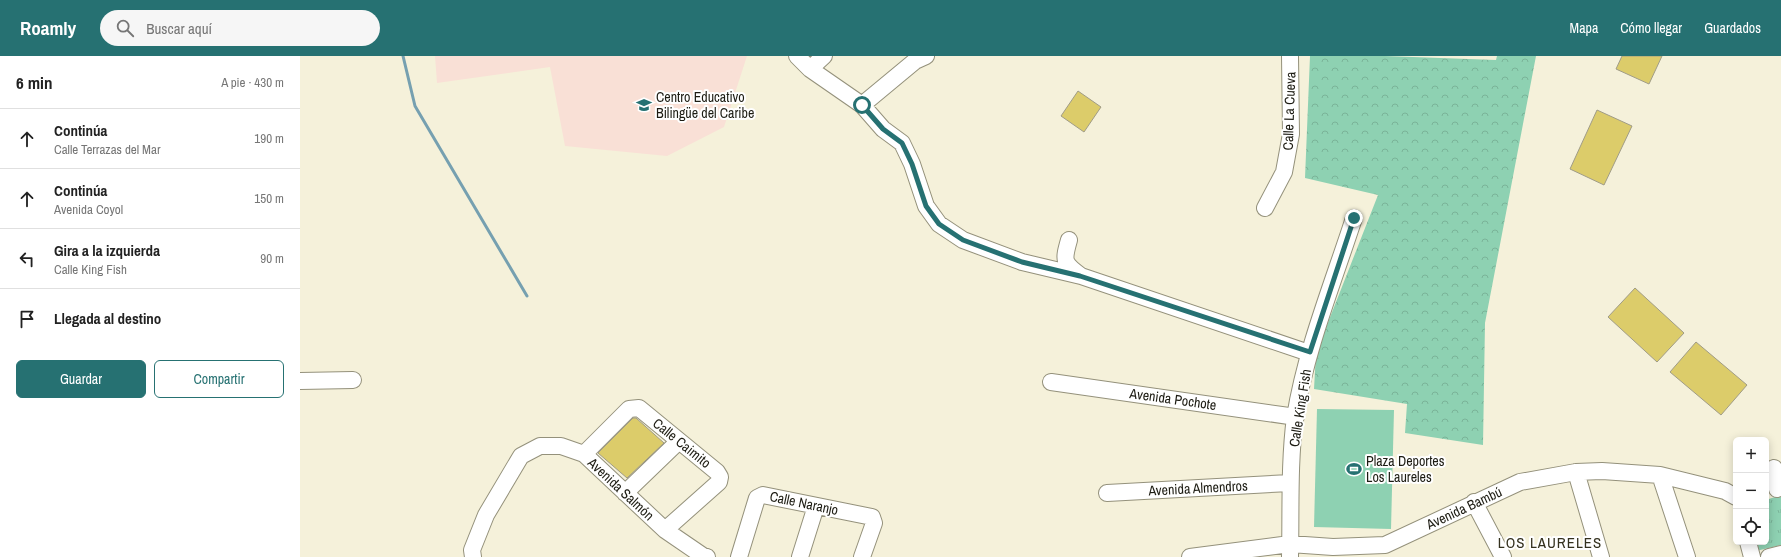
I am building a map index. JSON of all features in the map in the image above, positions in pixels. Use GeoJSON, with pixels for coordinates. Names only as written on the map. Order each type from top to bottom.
{"type":"FeatureCollection","features":[{"type":"Feature","properties":{"kind":"street"},"geometry":{"type":"LineString","coordinates":[[797,56],[810,69],[862,105],[883,129],[902,143],[912,164],[926,206],[939,224],[963,240],[1022,262],[1080,276],[1310,352]]}},
{"type":"Feature","properties":{"kind":"street"},"geometry":{"type":"LineString","coordinates":[[810,69],[824,56]]}},
{"type":"Feature","properties":{"kind":"street"},"geometry":{"type":"LineString","coordinates":[[862,105],[915,61],[926,56]]}},
{"type":"Feature","properties":{"kind":"street","name":"Calle La Cueva"},"geometry":{"type":"LineString","coordinates":[[1265,208],[1284,172],[1291,134],[1290,56]]}},
{"type":"Feature","properties":{"kind":"street","name":"Calle King Fish"},"geometry":{"type":"LineString","coordinates":[[1290,550],[1290,483],[1296,417],[1310,352],[1354,218]]}},
{"type":"Feature","properties":{"kind":"street"},"geometry":{"type":"LineString","coordinates":[[1069,240],[1064,258],[1067,267],[1080,276]]}},
{"type":"Feature","properties":{"kind":"street"},"geometry":{"type":"LineString","coordinates":[[300,381],[353,380]]}},
{"type":"Feature","properties":{"kind":"street","name":"Avenida Pochote"},"geometry":{"type":"LineString","coordinates":[[1052,382],[1296,417]]}},
{"type":"Feature","properties":{"kind":"street","name":"Calle Caimito"},"geometry":{"type":"LineString","coordinates":[[584,454],[629,409],[639,408],[717,472],[720,477],[719,482],[665,530]]}},
{"type":"Feature","properties":{"kind":"street"},"geometry":{"type":"LineString","coordinates":[[625,493],[679,441]]}},
{"type":"Feature","properties":{"kind":"street","name":"Avenida Salmón"},"geometry":{"type":"LineString","coordinates":[[472,557],[472,550],[486,515],[521,456],[540,446],[561,446],[584,454],[665,530],[703,556],[707,557]]}},
{"type":"Feature","properties":{"kind":"street"},"geometry":{"type":"LineString","coordinates":[[1774,468],[1775,490]]}},
{"type":"Feature","properties":{"kind":"street","name":"Avenida Bambú"},"geometry":{"type":"LineString","coordinates":[[1190,557],[1384,545],[1520,482],[1576,472],[1602,471],[1660,475],[1725,491],[1733,495]]}},
{"type":"Feature","properties":{"kind":"street"},"geometry":{"type":"LineString","coordinates":[[1576,472],[1601,557]]}},
{"type":"Feature","properties":{"kind":"street"},"geometry":{"type":"LineString","coordinates":[[1660,475],[1687,557]]}},
{"type":"Feature","properties":{"kind":"street","name":"Avenida Almendros"},"geometry":{"type":"LineString","coordinates":[[1107,493],[1290,483]]}},
{"type":"Feature","properties":{"kind":"street","name":"Calle Naranjo"},"geometry":{"type":"LineString","coordinates":[[739,557],[760,495],[872,517],[874,523],[862,557]]}},
{"type":"Feature","properties":{"kind":"street"},"geometry":{"type":"LineString","coordinates":[[1474,502],[1503,557]]}},
{"type":"Feature","properties":{"kind":"street"},"geometry":{"type":"LineString","coordinates":[[800,557],[816,506]]}},
{"type":"Feature","properties":{"kind":"street"},"geometry":{"type":"LineString","coordinates":[[1749,545],[1752,557]]}},
{"type":"Feature","properties":{"kind":"street"},"geometry":{"type":"LineString","coordinates":[[1769,557],[1781,554]]}},
{"type":"Feature","properties":{"kind":"shaded area","name":"Centro Educativo Bilingüe del Caribe"},"geometry":{"type":"Polygon","coordinates":[[[435,56],[747,56],[724,127],[667,156],[565,146],[550,67],[437,83],[435,56]]]}},
{"type":"Feature","properties":{"kind":"green space"},"geometry":{"type":"Polygon","coordinates":[[[1310,56],[1385,56],[1496,60],[1497,56],[1536,56],[1485,323],[1483,445],[1405,433],[1407,404],[1314,389],[1316,353],[1378,195],[1305,178],[1310,56]]]}},
{"type":"Feature","properties":{"kind":"green space","name":"Plaza Deportes Los Laureles"},"geometry":{"type":"Polygon","coordinates":[[[1317,409],[1394,410],[1391,529],[1314,527],[1317,409]]]}},
{"type":"Feature","properties":{"kind":"green space"},"geometry":{"type":"Polygon","coordinates":[[[1781,495],[1781,545],[1756,551],[1755,545],[1769,545],[1769,499],[1781,495]]]}},
{"type":"Feature","properties":{"kind":"building"},"geometry":{"type":"Polygon","coordinates":[[[1622,56],[1662,56],[1649,84],[1616,69],[1622,56]]]}},
{"type":"Feature","properties":{"kind":"building"},"geometry":{"type":"Polygon","coordinates":[[[1078,91],[1101,107],[1084,132],[1061,116],[1078,91]]]}},
{"type":"Feature","properties":{"kind":"building"},"geometry":{"type":"Polygon","coordinates":[[[1597,110],[1632,126],[1604,185],[1570,169],[1597,110]]]}},
{"type":"Feature","properties":{"kind":"building"},"geometry":{"type":"Polygon","coordinates":[[[1635,288],[1684,333],[1657,362],[1608,317],[1635,288]]]}},
{"type":"Feature","properties":{"kind":"building"},"geometry":{"type":"Polygon","coordinates":[[[1696,342],[1747,385],[1721,415],[1670,372],[1696,342]]]}},
{"type":"Feature","properties":{"kind":"building"},"geometry":{"type":"Polygon","coordinates":[[[633,418],[636,418],[664,443],[627,478],[598,453],[633,418]]]}},
{"type":"Feature","properties":{"kind":"waterway"},"geometry":{"type":"LineString","coordinates":[[403,56],[415,106],[527,296]]}},
{"type":"Feature","properties":{"kind":"place","name":"Centro Educativo Bilingüe del Caribe"},"geometry":{"type":"Point","coordinates":[644,105]}},
{"type":"Feature","properties":{"kind":"place","name":"Plaza Deportes Los Laureles"},"geometry":{"type":"Point","coordinates":[1354,469]}},
{"type":"Feature","properties":{"kind":"district","name":"LOS LAURELES"},"geometry":{"type":"Point","coordinates":[1550,543]}},
{"type":"Feature","properties":{"kind":"route"},"geometry":{"type":"LineString","coordinates":[[862,105],[883,129],[902,143],[912,164],[926,206],[939,224],[963,240],[1022,262],[1080,276],[1310,352],[1354,218]]}}]}
